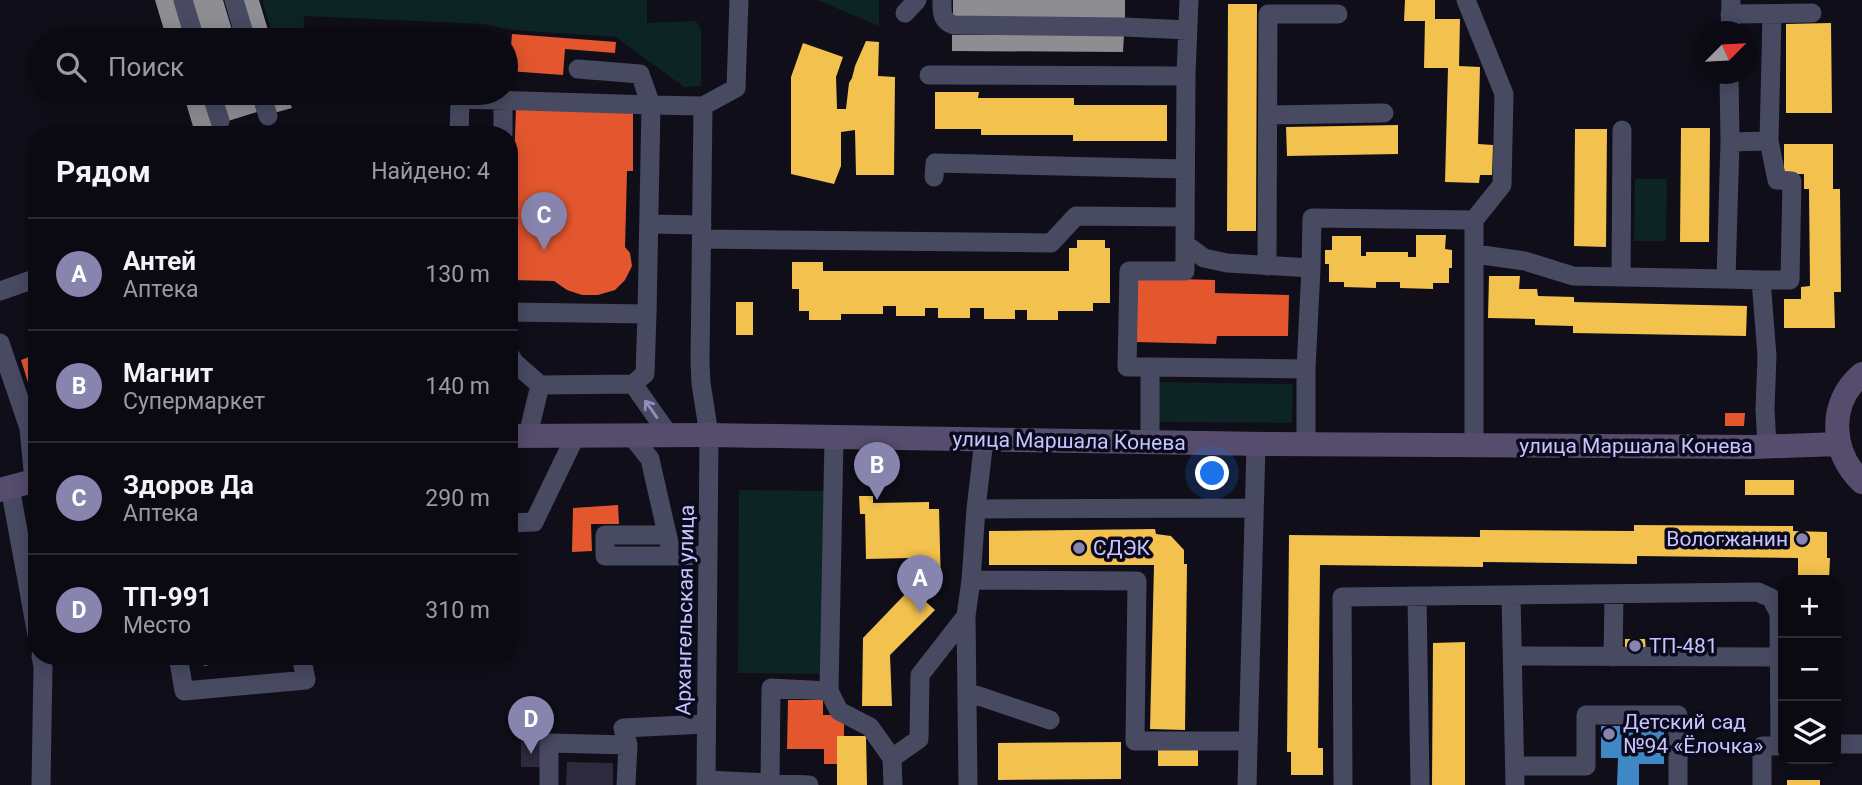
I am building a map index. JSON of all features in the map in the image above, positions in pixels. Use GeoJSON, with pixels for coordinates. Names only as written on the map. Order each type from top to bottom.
{"type":"FeatureCollection","features":[{"type":"Feature","properties":{"kind":"main road"},"geometry":{"type":"LineString","coordinates":[[1862,374],[1850,386],[1840,408],[1836,432],[1849,469],[1862,482]]}},
{"type":"Feature","properties":{"kind":"main road","name":"улица Маршала Конева"},"geometry":{"type":"LineString","coordinates":[[519,435],[709,435],[1255,444],[1767,447],[1838,444]]}},
{"type":"Feature","properties":{"kind":"main road"},"geometry":{"type":"LineString","coordinates":[[5,489],[28,482]]}},
{"type":"Feature","properties":{"kind":"street"},"geometry":{"type":"LineString","coordinates":[[183,0],[191,28]]}},
{"type":"Feature","properties":{"kind":"street"},"geometry":{"type":"LineString","coordinates":[[233,0],[242,28]]}},
{"type":"Feature","properties":{"kind":"street"},"geometry":{"type":"LineString","coordinates":[[518,101],[703,106],[736,88],[739,0]]}},
{"type":"Feature","properties":{"kind":"street"},"geometry":{"type":"LineString","coordinates":[[942,0],[943,16],[948,23],[954,25],[1188,30]]}},
{"type":"Feature","properties":{"kind":"street"},"geometry":{"type":"LineString","coordinates":[[1185,271],[1189,0]]}},
{"type":"Feature","properties":{"kind":"street"},"geometry":{"type":"LineString","coordinates":[[1466,0],[1504,94],[1502,185],[1475,220],[1474,445]]}},
{"type":"Feature","properties":{"kind":"street"},"geometry":{"type":"LineString","coordinates":[[1730,15],[1812,13]]}},
{"type":"Feature","properties":{"kind":"street"},"geometry":{"type":"LineString","coordinates":[[1267,266],[1268,15],[1338,14]]}},
{"type":"Feature","properties":{"kind":"street"},"geometry":{"type":"LineString","coordinates":[[1475,254],[1525,261],[1573,276],[1790,280],[1792,181],[1777,180],[1769,141],[1772,14]]}},
{"type":"Feature","properties":{"kind":"street"},"geometry":{"type":"LineString","coordinates":[[518,365],[540,385],[633,384],[645,374],[651,105],[640,74],[578,69]]}},
{"type":"Feature","properties":{"kind":"street"},"geometry":{"type":"LineString","coordinates":[[929,75],[1186,76]]}},
{"type":"Feature","properties":{"kind":"street"},"geometry":{"type":"LineString","coordinates":[[1726,279],[1729,84]]}},
{"type":"Feature","properties":{"kind":"street"},"geometry":{"type":"LineString","coordinates":[[215,105],[220,121]]}},
{"type":"Feature","properties":{"kind":"street"},"geometry":{"type":"LineString","coordinates":[[265,105],[268,116]]}},
{"type":"Feature","properties":{"kind":"street"},"geometry":{"type":"LineString","coordinates":[[459,126],[460,105]]}},
{"type":"Feature","properties":{"kind":"street"},"geometry":{"type":"LineString","coordinates":[[503,105],[503,126]]}},
{"type":"Feature","properties":{"kind":"street","name":"Архангельская улица"},"geometry":{"type":"LineString","coordinates":[[703,106],[701,383],[709,435],[706,782]]}},
{"type":"Feature","properties":{"kind":"street"},"geometry":{"type":"LineString","coordinates":[[1268,115],[1384,113]]}},
{"type":"Feature","properties":{"kind":"street"},"geometry":{"type":"LineString","coordinates":[[1621,277],[1622,130]]}},
{"type":"Feature","properties":{"kind":"street"},"geometry":{"type":"LineString","coordinates":[[1730,142],[1769,141]]}},
{"type":"Feature","properties":{"kind":"street"},"geometry":{"type":"LineString","coordinates":[[934,177],[935,163],[1185,169]]}},
{"type":"Feature","properties":{"kind":"street"},"geometry":{"type":"LineString","coordinates":[[650,223],[702,232],[1051,243],[1076,216],[1185,217]]}},
{"type":"Feature","properties":{"kind":"street"},"geometry":{"type":"LineString","coordinates":[[1306,444],[1312,219],[1475,220]]}},
{"type":"Feature","properties":{"kind":"street"},"geometry":{"type":"LineString","coordinates":[[1185,244],[1204,258],[1227,263],[1311,268]]}},
{"type":"Feature","properties":{"kind":"street"},"geometry":{"type":"LineString","coordinates":[[1204,258],[1185,271],[1129,271],[1127,367],[1306,369]]}},
{"type":"Feature","properties":{"kind":"street"},"geometry":{"type":"LineString","coordinates":[[1761,280],[1767,356],[1767,447]]}},
{"type":"Feature","properties":{"kind":"street"},"geometry":{"type":"LineString","coordinates":[[0,291],[28,281]]}},
{"type":"Feature","properties":{"kind":"street"},"geometry":{"type":"LineString","coordinates":[[518,312],[647,314]]}},
{"type":"Feature","properties":{"kind":"street"},"geometry":{"type":"LineString","coordinates":[[0,343],[28,414]]}},
{"type":"Feature","properties":{"kind":"street"},"geometry":{"type":"LineString","coordinates":[[1150,367],[1150,442]]}},
{"type":"Feature","properties":{"kind":"street"},"geometry":{"type":"LineString","coordinates":[[633,384],[669,435]]}},
{"type":"Feature","properties":{"kind":"street"},"geometry":{"type":"LineString","coordinates":[[519,435],[540,385]]}},
{"type":"Feature","properties":{"kind":"street"},"geometry":{"type":"LineString","coordinates":[[518,523],[534,522],[576,435]]}},
{"type":"Feature","properties":{"kind":"street"},"geometry":{"type":"LineString","coordinates":[[631,435],[650,459],[672,556]]}},
{"type":"Feature","properties":{"kind":"street"},"geometry":{"type":"LineString","coordinates":[[834,438],[829,691],[839,711],[870,727],[892,758],[892,785]]}},
{"type":"Feature","properties":{"kind":"street"},"geometry":{"type":"LineString","coordinates":[[968,785],[966,616],[984,440]]}},
{"type":"Feature","properties":{"kind":"street"},"geometry":{"type":"LineString","coordinates":[[1247,785],[1255,444]]}},
{"type":"Feature","properties":{"kind":"street"},"geometry":{"type":"LineString","coordinates":[[5,489],[28,594]]}},
{"type":"Feature","properties":{"kind":"street"},"geometry":{"type":"LineString","coordinates":[[976,509],[1254,508]]}},
{"type":"Feature","properties":{"kind":"street"},"geometry":{"type":"LineString","coordinates":[[667,535],[605,535],[606,556],[708,555]]}},
{"type":"Feature","properties":{"kind":"street"},"geometry":{"type":"LineString","coordinates":[[971,580],[1137,581],[1135,741],[1248,741]]}},
{"type":"Feature","properties":{"kind":"street"},"geometry":{"type":"LineString","coordinates":[[1343,785],[1342,597],[1758,592],[1771,598],[1779,613],[1779,638]]}},
{"type":"Feature","properties":{"kind":"street"},"geometry":{"type":"LineString","coordinates":[[1614,594],[1614,657]]}},
{"type":"Feature","properties":{"kind":"street"},"geometry":{"type":"LineString","coordinates":[[1511,595],[1515,775],[1586,766],[1586,715],[1678,716],[1678,785]]}},
{"type":"Feature","properties":{"kind":"street"},"geometry":{"type":"LineString","coordinates":[[1418,596],[1420,785]]}},
{"type":"Feature","properties":{"kind":"street"},"geometry":{"type":"LineString","coordinates":[[892,758],[919,739],[920,675],[966,616]]}},
{"type":"Feature","properties":{"kind":"street"},"geometry":{"type":"LineString","coordinates":[[1513,656],[1778,657]]}},
{"type":"Feature","properties":{"kind":"street"},"geometry":{"type":"LineString","coordinates":[[41,785],[43,665]]}},
{"type":"Feature","properties":{"kind":"street"},"geometry":{"type":"LineString","coordinates":[[180,665],[184,691],[306,680],[304,665]]}},
{"type":"Feature","properties":{"kind":"street"},"geometry":{"type":"LineString","coordinates":[[771,784],[771,688],[829,691]]}},
{"type":"Feature","properties":{"kind":"street"},"geometry":{"type":"LineString","coordinates":[[967,692],[1050,720]]}},
{"type":"Feature","properties":{"kind":"street"},"geometry":{"type":"LineString","coordinates":[[626,785],[628,745],[623,728],[706,724]]}},
{"type":"Feature","properties":{"kind":"street"},"geometry":{"type":"LineString","coordinates":[[549,785],[549,743],[628,745]]}},
{"type":"Feature","properties":{"kind":"street"},"geometry":{"type":"LineString","coordinates":[[1841,744],[1862,744]]}},
{"type":"Feature","properties":{"kind":"street"},"geometry":{"type":"LineString","coordinates":[[1762,785],[1762,746],[1778,746]]}},
{"type":"Feature","properties":{"kind":"street"},"geometry":{"type":"LineString","coordinates":[[706,782],[809,785]]}},
{"type":"Feature","properties":{"kind":"green space"},"geometry":{"type":"Polygon","coordinates":[[[262,0],[647,0],[647,23],[696,21],[701,30],[701,86],[684,87],[616,37],[518,30],[518,28],[483,24],[304,16],[304,28],[270,28],[262,0]]]}},
{"type":"Feature","properties":{"kind":"green space"},"geometry":{"type":"Polygon","coordinates":[[[817,0],[879,0],[879,26],[817,0]]]}},
{"type":"Feature","properties":{"kind":"green space"},"geometry":{"type":"Polygon","coordinates":[[[1635,179],[1667,179],[1666,241],[1634,241],[1635,179]]]}},
{"type":"Feature","properties":{"kind":"green space"},"geometry":{"type":"Polygon","coordinates":[[[1158,382],[1293,384],[1292,423],[1157,422],[1158,382]]]}},
{"type":"Feature","properties":{"kind":"green space"},"geometry":{"type":"Polygon","coordinates":[[[739,490],[826,491],[825,674],[738,673],[739,490]]]}},
{"type":"Feature","properties":{"kind":"building: Жильё"},"geometry":{"type":"Polygon","coordinates":[[[1405,0],[1435,0],[1435,19],[1460,19],[1459,66],[1480,67],[1478,144],[1493,145],[1492,175],[1480,175],[1479,183],[1445,182],[1448,68],[1424,68],[1425,21],[1404,21],[1405,0]]]}},
{"type":"Feature","properties":{"kind":"building: Жильё"},"geometry":{"type":"Polygon","coordinates":[[[1228,4],[1257,4],[1256,231],[1227,231],[1228,4]]]}},
{"type":"Feature","properties":{"kind":"building: Жильё"},"geometry":{"type":"Polygon","coordinates":[[[1831,23],[1832,113],[1786,113],[1786,24],[1831,23]]]}},
{"type":"Feature","properties":{"kind":"building: Жильё"},"geometry":{"type":"Polygon","coordinates":[[[866,41],[879,42],[878,76],[895,77],[894,175],[856,175],[855,130],[841,132],[841,166],[834,184],[791,174],[791,77],[803,43],[843,57],[836,77],[837,109],[846,109],[849,83],[866,41]]]}},
{"type":"Feature","properties":{"kind":"building: Жильё"},"geometry":{"type":"Polygon","coordinates":[[[935,92],[979,92],[978,98],[1074,98],[1074,105],[1167,105],[1167,141],[1073,141],[1073,135],[981,135],[981,129],[935,129],[935,92]]]}},
{"type":"Feature","properties":{"kind":"building: Жильё"},"geometry":{"type":"Polygon","coordinates":[[[1398,125],[1398,154],[1287,156],[1286,127],[1398,125]]]}},
{"type":"Feature","properties":{"kind":"building: Жильё"},"geometry":{"type":"Polygon","coordinates":[[[1681,128],[1710,128],[1709,242],[1680,242],[1681,128]]]}},
{"type":"Feature","properties":{"kind":"building: Жильё"},"geometry":{"type":"Polygon","coordinates":[[[1575,129],[1607,129],[1606,247],[1574,246],[1575,129]]]}},
{"type":"Feature","properties":{"kind":"building: Жильё"},"geometry":{"type":"Polygon","coordinates":[[[1784,144],[1833,144],[1833,189],[1840,189],[1841,292],[1834,292],[1835,328],[1784,328],[1784,299],[1801,299],[1801,287],[1810,286],[1809,189],[1804,189],[1804,174],[1784,174],[1784,144]]]}},
{"type":"Feature","properties":{"kind":"building: Жильё"},"geometry":{"type":"Polygon","coordinates":[[[1416,235],[1446,235],[1445,249],[1452,250],[1449,283],[1433,283],[1433,289],[1400,288],[1400,282],[1376,282],[1376,288],[1344,287],[1344,282],[1329,282],[1329,264],[1325,264],[1325,250],[1332,250],[1332,236],[1361,236],[1361,256],[1366,256],[1366,252],[1408,252],[1408,257],[1416,257],[1416,235]]]}},
{"type":"Feature","properties":{"kind":"building: Жильё"},"geometry":{"type":"Polygon","coordinates":[[[1077,240],[1105,240],[1105,248],[1110,248],[1110,303],[1093,303],[1093,311],[1058,311],[1058,320],[1027,320],[1027,310],[1015,310],[1015,319],[984,319],[984,308],[970,308],[970,318],[938,318],[938,308],[925,308],[925,316],[896,316],[896,306],[883,306],[883,314],[841,314],[841,320],[809,320],[809,311],[799,311],[799,289],[792,289],[792,262],[823,262],[823,271],[1069,271],[1069,248],[1077,248],[1077,240]]]}},
{"type":"Feature","properties":{"kind":"building: Жильё"},"geometry":{"type":"Polygon","coordinates":[[[1489,276],[1520,276],[1519,289],[1537,289],[1538,296],[1574,297],[1574,302],[1747,306],[1746,336],[1573,333],[1573,326],[1535,325],[1535,319],[1488,318],[1489,276]]]}},
{"type":"Feature","properties":{"kind":"building: Жильё"},"geometry":{"type":"Polygon","coordinates":[[[736,302],[753,302],[753,335],[736,335],[736,302]]]}},
{"type":"Feature","properties":{"kind":"building: Жильё"},"geometry":{"type":"Polygon","coordinates":[[[1745,480],[1794,480],[1794,495],[1745,495],[1745,480]]]}},
{"type":"Feature","properties":{"kind":"building: Жильё"},"geometry":{"type":"Polygon","coordinates":[[[859,496],[873,496],[873,503],[929,502],[929,509],[939,509],[941,588],[930,590],[925,601],[935,610],[890,655],[892,706],[862,706],[863,638],[911,588],[909,558],[866,559],[865,514],[860,514],[859,496]]]}},
{"type":"Feature","properties":{"kind":"building: Жильё"},"geometry":{"type":"Polygon","coordinates":[[[1634,525],[1793,526],[1793,531],[1827,532],[1829,575],[1798,575],[1798,558],[1637,556],[1637,564],[1483,562],[1483,567],[1320,565],[1318,748],[1323,748],[1323,775],[1291,775],[1291,752],[1287,752],[1289,535],[1480,537],[1480,530],[1634,531],[1634,525]]]}},
{"type":"Feature","properties":{"kind":"building: Жильё"},"geometry":{"type":"Polygon","coordinates":[[[1155,529],[1156,534],[1171,536],[1184,550],[1184,564],[1187,564],[1185,730],[1150,729],[1154,565],[989,565],[989,531],[1155,529]]]}},
{"type":"Feature","properties":{"kind":"building: Жильё","name":"ТП-481"},"geometry":{"type":"Polygon","coordinates":[[[1625,639],[1645,639],[1646,652],[1625,653],[1625,639]]]}},
{"type":"Feature","properties":{"kind":"building: Жильё"},"geometry":{"type":"Polygon","coordinates":[[[1465,642],[1465,785],[1432,785],[1433,643],[1465,642]]]}},
{"type":"Feature","properties":{"kind":"building: Жильё"},"geometry":{"type":"Polygon","coordinates":[[[837,736],[866,736],[867,785],[837,785],[837,736]]]}},
{"type":"Feature","properties":{"kind":"building: Жильё"},"geometry":{"type":"Polygon","coordinates":[[[1121,742],[1121,779],[998,780],[998,743],[1121,742]]]}},
{"type":"Feature","properties":{"kind":"building: Жильё"},"geometry":{"type":"Polygon","coordinates":[[[1158,747],[1198,747],[1198,766],[1158,766],[1158,747]]]}},
{"type":"Feature","properties":{"kind":"building: Жильё"},"geometry":{"type":"Polygon","coordinates":[[[1787,780],[1820,780],[1820,785],[1787,785],[1787,780]]]}},
{"type":"Feature","properties":{"kind":"building: Торговля"},"geometry":{"type":"Polygon","coordinates":[[[518,34],[616,42],[615,53],[565,49],[563,75],[518,72],[518,34]]]}},
{"type":"Feature","properties":{"kind":"building: Торговля"},"geometry":{"type":"Polygon","coordinates":[[[516,107],[633,107],[633,171],[627,171],[625,247],[630,253],[632,266],[625,280],[615,290],[598,295],[582,295],[567,290],[554,281],[518,280],[518,126],[515,126],[516,107]]]}},
{"type":"Feature","properties":{"kind":"building: Торговля"},"geometry":{"type":"Polygon","coordinates":[[[1137,278],[1215,280],[1215,293],[1289,295],[1288,336],[1217,336],[1216,344],[1135,342],[1137,278]]]}},
{"type":"Feature","properties":{"kind":"building: Торговля"},"geometry":{"type":"Polygon","coordinates":[[[28,357],[28,382],[21,360],[28,357]]]}},
{"type":"Feature","properties":{"kind":"building: Торговля"},"geometry":{"type":"Polygon","coordinates":[[[1725,413],[1745,413],[1744,426],[1725,426],[1725,413]]]}},
{"type":"Feature","properties":{"kind":"building: Торговля"},"geometry":{"type":"Polygon","coordinates":[[[618,505],[619,524],[591,524],[592,551],[572,552],[573,508],[618,505]]]}},
{"type":"Feature","properties":{"kind":"building: Торговля"},"geometry":{"type":"Polygon","coordinates":[[[788,700],[823,700],[823,715],[844,715],[844,736],[837,736],[837,764],[824,764],[824,749],[787,749],[788,700]]]}},
{"type":"Feature","properties":{"kind":"building: Школы"},"geometry":{"type":"Polygon","coordinates":[[[1601,726],[1664,726],[1664,764],[1639,764],[1639,785],[1617,785],[1618,758],[1601,758],[1601,726]]]}},
{"type":"Feature","properties":{"kind":"building: Промзона"},"geometry":{"type":"Polygon","coordinates":[[[155,0],[174,0],[182,28],[163,28],[155,0]]]}},
{"type":"Feature","properties":{"kind":"building: Промзона"},"geometry":{"type":"Polygon","coordinates":[[[191,0],[223,0],[231,28],[200,28],[191,0]]]}},
{"type":"Feature","properties":{"kind":"building: Промзона"},"geometry":{"type":"Polygon","coordinates":[[[240,0],[259,0],[267,28],[248,28],[240,0]]]}},
{"type":"Feature","properties":{"kind":"building: Промзона"},"geometry":{"type":"Polygon","coordinates":[[[953,0],[1125,0],[1125,19],[953,17],[953,0]]]}},
{"type":"Feature","properties":{"kind":"building: Промзона"},"geometry":{"type":"Polygon","coordinates":[[[952,35],[1124,35],[1123,52],[952,51],[952,35]]]}},
{"type":"Feature","properties":{"kind":"building: Промзона"},"geometry":{"type":"Polygon","coordinates":[[[187,105],[206,105],[212,126],[193,126],[187,105]]]}},
{"type":"Feature","properties":{"kind":"building: Промзона"},"geometry":{"type":"Polygon","coordinates":[[[223,105],[255,105],[257,112],[228,121],[223,105]]]}},
{"type":"Feature","properties":{"kind":"building: Промзона"},"geometry":{"type":"Polygon","coordinates":[[[272,105],[291,105],[292,108],[274,113],[272,105]]]}},
{"type":"Feature","properties":{"kind":"building: Прочее"},"geometry":{"type":"Polygon","coordinates":[[[521,740],[541,741],[540,767],[521,767],[521,740]]]}},
{"type":"Feature","properties":{"kind":"building: Прочее"},"geometry":{"type":"Polygon","coordinates":[[[567,762],[613,763],[613,785],[566,785],[567,762]]]}},
{"type":"Feature","properties":{"kind":"place","name":"Здоров Да"},"geometry":{"type":"Point","coordinates":[544,250]}},
{"type":"Feature","properties":{"kind":"place","name":"Магнит"},"geometry":{"type":"Point","coordinates":[877,500]}},
{"type":"Feature","properties":{"kind":"place","name":"Вологжанин"},"geometry":{"type":"Point","coordinates":[1802,539]}},
{"type":"Feature","properties":{"kind":"place","name":"СДЭК"},"geometry":{"type":"Point","coordinates":[1079,548]}},
{"type":"Feature","properties":{"kind":"place","name":"Антей"},"geometry":{"type":"Point","coordinates":[920,613]}},
{"type":"Feature","properties":{"kind":"place","name":"ТП-481"},"geometry":{"type":"Point","coordinates":[1635,646]}},
{"type":"Feature","properties":{"kind":"place","name":"Детский сад №94 «Ёлочка»"},"geometry":{"type":"Point","coordinates":[1609,734]}},
{"type":"Feature","properties":{"kind":"place","name":"ТП-991"},"geometry":{"type":"Point","coordinates":[531,754]}}]}
